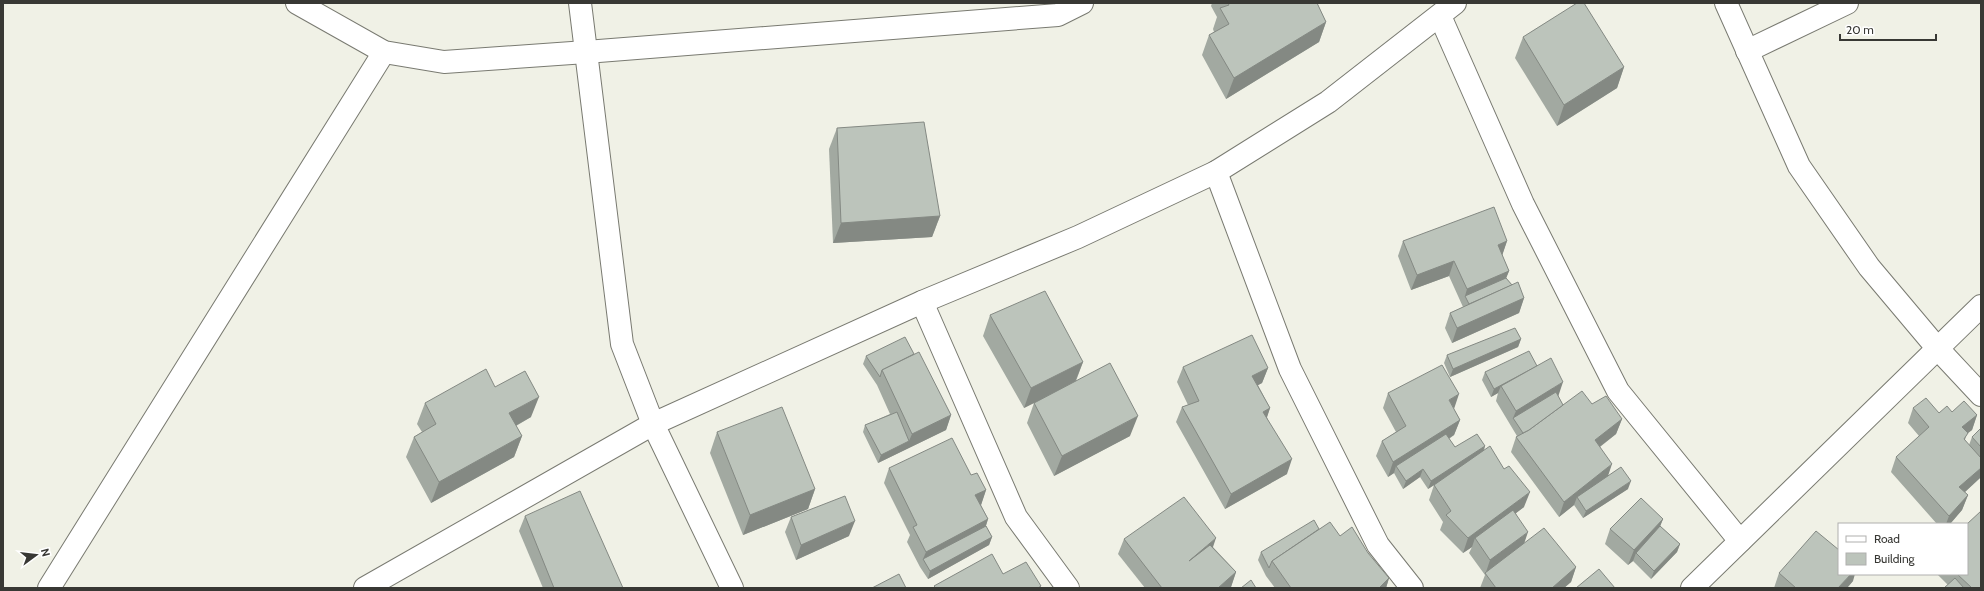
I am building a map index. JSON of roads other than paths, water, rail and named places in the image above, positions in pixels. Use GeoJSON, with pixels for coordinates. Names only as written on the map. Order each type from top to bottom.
{"type":"FeatureCollection","features":[{"type":"Feature","properties":{"kind":"street"},"geometry":{"type":"LineString","coordinates":[[297,3],[384,52],[444,62],[1058,15],[1082,3]]}},
{"type":"Feature","properties":{"kind":"street"},"geometry":{"type":"LineString","coordinates":[[580,3],[622,344],[653,424],[732,588]]}},
{"type":"Feature","properties":{"kind":"street"},"geometry":{"type":"LineString","coordinates":[[1726,3],[1799,166],[1869,267],[1938,348],[1981,395]]}},
{"type":"Feature","properties":{"kind":"street"},"geometry":{"type":"LineString","coordinates":[[1747,51],[1847,3]]}},
{"type":"Feature","properties":{"kind":"street"},"geometry":{"type":"LineString","coordinates":[[366,588],[653,424],[922,302],[1078,237],[1216,172],[1328,102],[1447,9],[1523,204],[1618,391],[1740,541]]}},
{"type":"Feature","properties":{"kind":"street"},"geometry":{"type":"LineString","coordinates":[[49,588],[384,52]]}},
{"type":"Feature","properties":{"kind":"street"},"geometry":{"type":"LineString","coordinates":[[1216,172],[1290,369],[1378,545],[1412,588]]}},
{"type":"Feature","properties":{"kind":"street"},"geometry":{"type":"LineString","coordinates":[[922,302],[1016,517],[1068,588]]}},
{"type":"Feature","properties":{"kind":"street"},"geometry":{"type":"LineString","coordinates":[[1692,588],[1981,306]]}}]}
